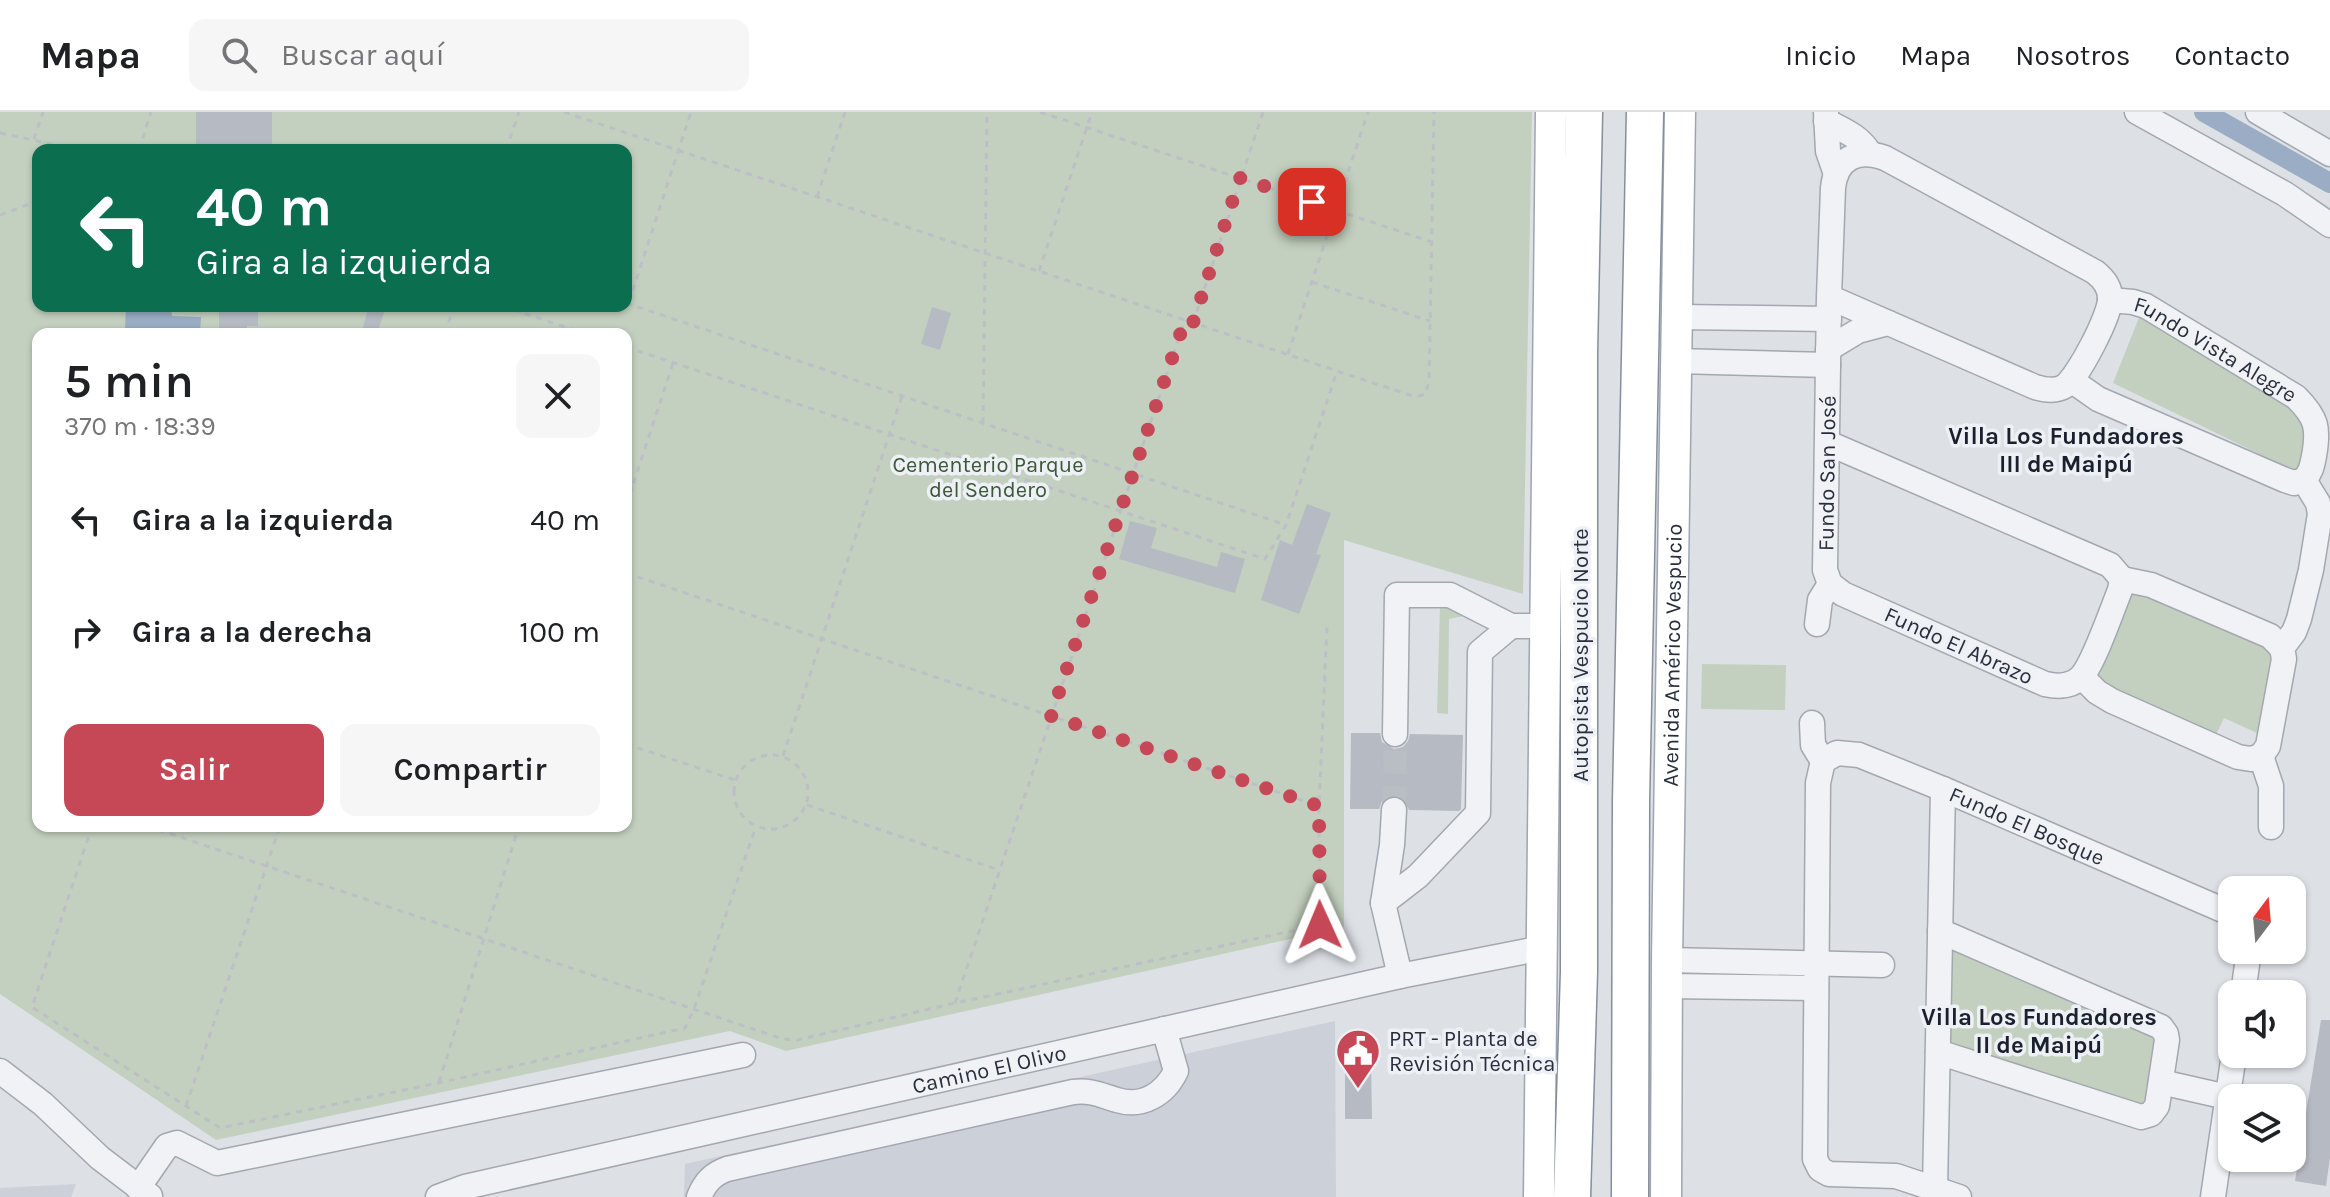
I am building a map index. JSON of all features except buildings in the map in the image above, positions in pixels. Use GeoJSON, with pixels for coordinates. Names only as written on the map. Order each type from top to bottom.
{"type":"FeatureCollection","features":[{"type":"Feature","properties":{"kind":"highway","name":"Autopista Vespucio Norte"},"geometry":{"type":"LineString","coordinates":[[1572,1197],[1579,972],[1579,354],[1584,112]]}},
{"type":"Feature","properties":{"kind":"highway"},"geometry":{"type":"LineString","coordinates":[[1630,1197],[1631,801],[1645,112]]}},
{"type":"Feature","properties":{"kind":"main road"},"geometry":{"type":"LineString","coordinates":[[1539,1197],[1551,112]]}},
{"type":"Feature","properties":{"kind":"main road","name":"Avenida Américo Vespucio"},"geometry":{"type":"LineString","coordinates":[[1666,1197],[1680,112]]}},
{"type":"Feature","properties":{"kind":"street"},"geometry":{"type":"LineString","coordinates":[[2137,112],[2285,194],[2330,225]]}},
{"type":"Feature","properties":{"kind":"street"},"geometry":{"type":"LineString","coordinates":[[2258,112],[2330,154]]}},
{"type":"Feature","properties":{"kind":"street","name":"Fundo San José"},"geometry":{"type":"LineString","coordinates":[[1817,624],[1820,600],[1830,584],[1825,570],[1833,188],[1851,162],[1828,151],[1826,116]]}},
{"type":"Feature","properties":{"kind":"street","name":"Fundo Vista Alegre"},"geometry":{"type":"LineString","coordinates":[[1826,116],[1866,146],[1851,162]]}},
{"type":"Feature","properties":{"kind":"street","name":"Fundo Vista Alegre"},"geometry":{"type":"LineString","coordinates":[[1851,162],[1885,158],[2095,272],[2107,285],[2110,300],[2126,300],[2146,306],[2296,397],[2317,426],[2312,468],[2304,480]]}},
{"type":"Feature","properties":{"kind":"street"},"geometry":{"type":"LineString","coordinates":[[1676,317],[1829,308],[1888,323],[2035,387],[2058,389],[2071,380],[2108,313],[2110,300]]}},
{"type":"Feature","properties":{"kind":"street"},"geometry":{"type":"LineString","coordinates":[[1828,357],[1858,331],[1888,323]]}},
{"type":"Feature","properties":{"kind":"street","name":"Fundo San José"},"geometry":{"type":"LineString","coordinates":[[1676,361],[1828,357]]}},
{"type":"Feature","properties":{"kind":"street"},"geometry":{"type":"LineString","coordinates":[[2071,380],[2090,396],[2270,474],[2290,482],[2304,480],[2318,503],[2320,514],[2299,619],[2282,648]]}},
{"type":"Feature","properties":{"kind":"street"},"geometry":{"type":"LineString","coordinates":[[1828,443],[2103,560],[2122,579],[2151,585],[2270,636],[2282,648],[2284,659],[2269,740],[2261,756],[2271,786],[2271,827]]}},
{"type":"Feature","properties":{"kind":"street"},"geometry":{"type":"LineString","coordinates":[[2122,579],[2082,677],[2104,697],[2238,757],[2251,759],[2261,756]]}},
{"type":"Feature","properties":{"kind":"street","name":"Fundo El Abrazo"},"geometry":{"type":"LineString","coordinates":[[1830,584],[1843,594],[2045,684],[2063,686],[2082,677]]}},
{"type":"Feature","properties":{"kind":"street"},"geometry":{"type":"LineString","coordinates":[[1395,734],[1397,595],[1450,595],[1511,626],[1545,626]]}},
{"type":"Feature","properties":{"kind":"street"},"geometry":{"type":"LineString","coordinates":[[1383,903],[1418,876],[1478,813],[1480,652],[1511,626]]}},
{"type":"Feature","properties":{"kind":"street"},"geometry":{"type":"LineString","coordinates":[[1812,723],[1813,745],[1823,761],[1818,783],[1814,1153],[1820,1169],[1837,1175],[1896,1176],[1959,1197]]}},
{"type":"Feature","properties":{"kind":"street","name":"Fundo El Bosque"},"geometry":{"type":"LineString","coordinates":[[1823,761],[1837,753],[1852,753],[2218,908]]}},
{"type":"Feature","properties":{"kind":"street"},"geometry":{"type":"LineString","coordinates":[[1935,1189],[1943,789]]}},
{"type":"Feature","properties":{"kind":"street"},"geometry":{"type":"LineString","coordinates":[[1394,810],[1383,903],[1400,976]]}},
{"type":"Feature","properties":{"kind":"street"},"geometry":{"type":"LineString","coordinates":[[1938,1052],[2136,1117],[2154,1111],[2167,1040],[2161,1027],[1940,931]]}},
{"type":"Feature","properties":{"kind":"street","name":"Camino El Olivo"},"geometry":{"type":"LineString","coordinates":[[438,1197],[480,1184],[1164,1029],[1542,948]]}},
{"type":"Feature","properties":{"kind":"street"},"geometry":{"type":"LineString","coordinates":[[1747,961],[1747,987]]}},
{"type":"Feature","properties":{"kind":"street"},"geometry":{"type":"LineString","coordinates":[[1667,973],[1747,961],[1882,965]]}},
{"type":"Feature","properties":{"kind":"street"},"geometry":{"type":"LineString","coordinates":[[1667,973],[1747,987],[1816,988]]}},
{"type":"Feature","properties":{"kind":"street"},"geometry":{"type":"LineString","coordinates":[[699,1197],[712,1176],[727,1169],[1073,1092],[1095,1092],[1126,1102],[1149,1099],[1166,1087],[1176,1071],[1164,1029]]}},
{"type":"Feature","properties":{"kind":"street"},"geometry":{"type":"LineString","coordinates":[[0,1071],[43,1104],[100,1158],[145,1193],[167,1146],[177,1143],[217,1163],[743,1055]]}},
{"type":"Feature","properties":{"kind":"street"},"geometry":{"type":"LineString","coordinates":[[2161,1082],[2218,1095]]}},
{"type":"Feature","properties":{"kind":"street"},"geometry":{"type":"LineString","coordinates":[[2213,1197],[2218,1161]]}},
{"type":"Feature","properties":{"kind":"path"},"geometry":{"type":"LineString","coordinates":[[34,140],[43,112]]}},
{"type":"Feature","properties":{"kind":"path"},"geometry":{"type":"LineString","coordinates":[[141,144],[151,112]]}},
{"type":"Feature","properties":{"kind":"path"},"geometry":{"type":"LineString","coordinates":[[508,144],[519,112]]}},
{"type":"Feature","properties":{"kind":"path"},"geometry":{"type":"LineString","coordinates":[[564,112],[1419,396],[1425,394],[1429,382],[1434,112]]}},
{"type":"Feature","properties":{"kind":"path"},"geometry":{"type":"LineString","coordinates":[[632,288],[691,112]]}},
{"type":"Feature","properties":{"kind":"path"},"geometry":{"type":"LineString","coordinates":[[817,197],[845,112]]}},
{"type":"Feature","properties":{"kind":"path"},"geometry":{"type":"LineString","coordinates":[[983,423],[987,112]]}},
{"type":"Feature","properties":{"kind":"path"},"geometry":{"type":"LineString","coordinates":[[1040,112],[1432,242]]}},
{"type":"Feature","properties":{"kind":"path"},"geometry":{"type":"LineString","coordinates":[[1039,271],[1092,112]]}},
{"type":"Feature","properties":{"kind":"path"},"geometry":{"type":"LineString","coordinates":[[1193,323],[1263,112]]}},
{"type":"Feature","properties":{"kind":"path"},"geometry":{"type":"LineString","coordinates":[[1288,354],[1368,112]]}},
{"type":"Feature","properties":{"kind":"path"},"geometry":{"type":"LineString","coordinates":[[0,133],[52,144]]}},
{"type":"Feature","properties":{"kind":"path"},"geometry":{"type":"LineString","coordinates":[[0,215],[32,203]]}},
{"type":"Feature","properties":{"kind":"path"},"geometry":{"type":"LineString","coordinates":[[1312,282],[1430,321]]}},
{"type":"Feature","properties":{"kind":"path"},"geometry":{"type":"LineString","coordinates":[[632,305],[1286,525]]}},
{"type":"Feature","properties":{"kind":"path"},"geometry":{"type":"LineString","coordinates":[[520,312],[568,328]]}},
{"type":"Feature","properties":{"kind":"path"},"geometry":{"type":"LineString","coordinates":[[955,1003],[1185,320]]}},
{"type":"Feature","properties":{"kind":"path"},"geometry":{"type":"LineString","coordinates":[[632,349],[1265,559],[1286,525],[1337,371]]}},
{"type":"Feature","properties":{"kind":"path"},"geometry":{"type":"LineString","coordinates":[[632,488],[673,363]]}},
{"type":"Feature","properties":{"kind":"path"},"geometry":{"type":"LineString","coordinates":[[783,756],[902,396]]}},
{"type":"Feature","properties":{"kind":"path"},"geometry":{"type":"LineString","coordinates":[[632,575],[1319,806]]}},
{"type":"Feature","properties":{"kind":"path"},"geometry":{"type":"LineString","coordinates":[[165,832],[783,1039],[797,1040],[1320,925],[1319,806],[1327,626]]}},
{"type":"Feature","properties":{"kind":"path"},"geometry":{"type":"LineString","coordinates":[[632,746],[735,780]]}},
{"type":"Feature","properties":{"kind":"path"},"geometry":{"type":"LineString","coordinates":[[763,755],[783,756],[803,773],[808,784],[807,805],[790,824],[768,829],[756,826],[739,811],[735,800],[735,780],[752,760],[763,755]]}},
{"type":"Feature","properties":{"kind":"path"},"geometry":{"type":"LineString","coordinates":[[807,805],[999,870]]}},
{"type":"Feature","properties":{"kind":"path"},"geometry":{"type":"LineString","coordinates":[[90,832],[32,1007],[220,1128],[685,1028],[756,826]]}},
{"type":"Feature","properties":{"kind":"path"},"geometry":{"type":"LineString","coordinates":[[186,1106],[278,832]]}},
{"type":"Feature","properties":{"kind":"path"},"geometry":{"type":"LineString","coordinates":[[438,1083],[517,832]]}},
{"type":"Feature","properties":{"kind":"shaded area"},"geometry":{"type":"Polygon","coordinates":[[[1335,1021],[1336,1197],[684,1197],[685,1164],[1335,1021]]]}},
{"type":"Feature","properties":{"kind":"shaded area"},"geometry":{"type":"Polygon","coordinates":[[[76,1184],[71,1197],[0,1197],[0,1188],[76,1184]]]}},
{"type":"Feature","properties":{"kind":"green space","name":"Cementerio Parque del Sendero"},"geometry":{"type":"Polygon","coordinates":[[[0,112],[1532,112],[1523,594],[1344,540],[1344,927],[786,1051],[730,1031],[216,1140],[0,994],[0,112]]]}},
{"type":"Feature","properties":{"kind":"green space"},"geometry":{"type":"Polygon","coordinates":[[[2140,315],[2305,416],[2311,429],[2296,472],[2113,383],[2140,315]]]}},
{"type":"Feature","properties":{"kind":"green space"},"geometry":{"type":"Polygon","coordinates":[[[2135,590],[2274,644],[2264,733],[2257,733],[2224,718],[2215,737],[2112,693],[2097,680],[2129,598],[2135,590]]]}},
{"type":"Feature","properties":{"kind":"green space"},"geometry":{"type":"Polygon","coordinates":[[[1440,605],[1461,608],[1464,616],[1449,619],[1448,714],[1437,713],[1440,605]]]}},
{"type":"Feature","properties":{"kind":"green space"},"geometry":{"type":"Polygon","coordinates":[[[1702,664],[1786,665],[1785,710],[1701,709],[1702,664]]]}},
{"type":"Feature","properties":{"kind":"green space"},"geometry":{"type":"Polygon","coordinates":[[[1947,945],[2158,1035],[2149,1104],[2137,1109],[1949,1042],[1947,945]]]}},
{"type":"Feature","properties":{"kind":"water"},"geometry":{"type":"Polygon","coordinates":[[[126,312],[172,312],[172,316],[201,317],[200,328],[125,328],[126,312]]]}},
{"type":"Feature","properties":{"kind":"waterway"},"geometry":{"type":"LineString","coordinates":[[2204,112],[2330,183]]}},
{"type":"Feature","properties":{"kind":"tunnel"},"geometry":{"type":"LineString","coordinates":[[1394,810],[1395,734]]}},
{"type":"Feature","properties":{"kind":"place","name":"PRT - Planta de Revisión Técnica"},"geometry":{"type":"Point","coordinates":[1358,1090]}},
{"type":"Feature","properties":{"kind":"district","name":"Villa Los Fundadores III de Maipú"},"geometry":{"type":"Point","coordinates":[2066,450]}},
{"type":"Feature","properties":{"kind":"district","name":"Villa Los Fundadores II de Maipú"},"geometry":{"type":"Point","coordinates":[2039,1031]}},
{"type":"Feature","properties":{"kind":"route"},"geometry":{"type":"LineString","coordinates":[[1312,202],[1240,178],[1193,323],[1185,320],[1051,716],[1319,806],[1320,925]]}}]}
